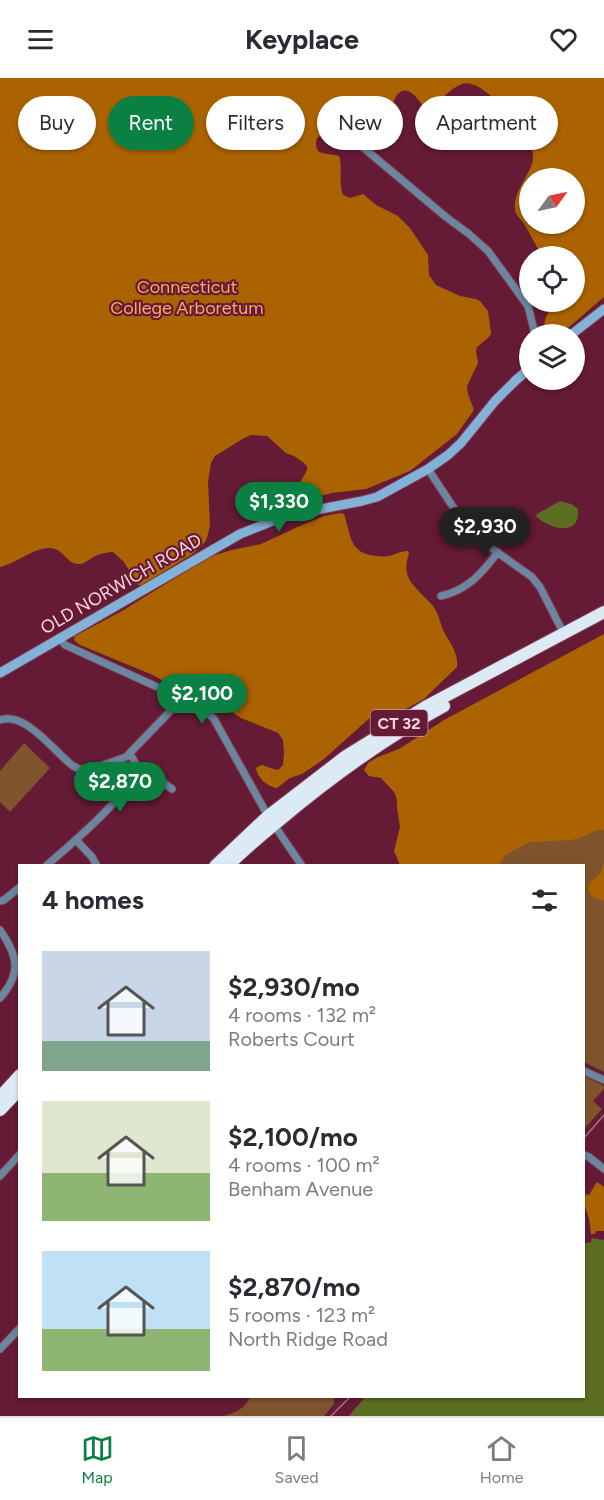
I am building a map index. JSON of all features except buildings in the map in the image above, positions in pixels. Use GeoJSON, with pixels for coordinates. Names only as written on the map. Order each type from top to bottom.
{"type":"FeatureCollection","features":[{"type":"Feature","properties":{"kind":"highway","name":"CT 32"},"geometry":{"type":"LineString","coordinates":[[217,864],[346,756],[425,707],[604,612]]}},
{"type":"Feature","properties":{"kind":"highway","name":"CT 32"},"geometry":{"type":"LineString","coordinates":[[230,864],[271,821],[400,732],[440,708],[604,621]]}},
{"type":"Feature","properties":{"kind":"highway"},"geometry":{"type":"LineString","coordinates":[[0,1096],[18,1077]]}},
{"type":"Feature","properties":{"kind":"highway"},"geometry":{"type":"LineString","coordinates":[[0,1110],[18,1091]]}},
{"type":"Feature","properties":{"kind":"street"},"geometry":{"type":"LineString","coordinates":[[366,150],[488,251],[528,306],[532,324]]}},
{"type":"Feature","properties":{"kind":"street"},"geometry":{"type":"LineString","coordinates":[[585,324],[604,309]]}},
{"type":"Feature","properties":{"kind":"street","name":"OLD NORWICH ROAD"},"geometry":{"type":"LineString","coordinates":[[0,673],[256,526],[285,516],[377,497],[428,470],[461,442],[495,401],[519,378]]}},
{"type":"Feature","properties":{"kind":"street"},"geometry":{"type":"LineString","coordinates":[[428,470],[465,525],[480,540],[532,577],[540,587],[564,634]]}},
{"type":"Feature","properties":{"kind":"street"},"geometry":{"type":"LineString","coordinates":[[441,596],[451,594],[482,573],[498,552]]}},
{"type":"Feature","properties":{"kind":"street"},"geometry":{"type":"LineString","coordinates":[[60,638],[65,645],[201,707],[214,719],[271,821],[301,864]]}},
{"type":"Feature","properties":{"kind":"street"},"geometry":{"type":"LineString","coordinates":[[0,720],[10,718],[27,725],[68,762],[80,769],[92,769],[130,754],[182,699]]}},
{"type":"Feature","properties":{"kind":"street"},"geometry":{"type":"LineString","coordinates":[[48,864],[76,840],[130,781],[136,767],[130,754]]}},
{"type":"Feature","properties":{"kind":"street"},"geometry":{"type":"LineString","coordinates":[[136,767],[145,770],[172,789]]}},
{"type":"Feature","properties":{"kind":"street"},"geometry":{"type":"LineString","coordinates":[[76,840],[96,864]]}},
{"type":"Feature","properties":{"kind":"street"},"geometry":{"type":"LineString","coordinates":[[0,901],[18,888]]}},
{"type":"Feature","properties":{"kind":"street"},"geometry":{"type":"LineString","coordinates":[[0,930],[11,947],[14,960],[13,979],[0,998]]}},
{"type":"Feature","properties":{"kind":"street"},"geometry":{"type":"LineString","coordinates":[[11,947],[18,945]]}},
{"type":"Feature","properties":{"kind":"street"},"geometry":{"type":"LineString","coordinates":[[585,1071],[604,1080]]}},
{"type":"Feature","properties":{"kind":"street"},"geometry":{"type":"LineString","coordinates":[[585,1155],[604,1169]]}},
{"type":"Feature","properties":{"kind":"street"},"geometry":{"type":"LineString","coordinates":[[0,1176],[18,1156]]}},
{"type":"Feature","properties":{"kind":"street"},"geometry":{"type":"LineString","coordinates":[[0,1349],[18,1330]]}},
{"type":"Feature","properties":{"kind":"shaded area"},"geometry":{"type":"Polygon","coordinates":[[[560,501],[578,509],[578,518],[574,524],[563,528],[555,527],[541,521],[536,516],[537,514],[560,501]]]}},
{"type":"Feature","properties":{"kind":"shaded area"},"geometry":{"type":"Polygon","coordinates":[[[604,636],[604,1072],[585,1062],[585,864],[436,864],[604,636]]]}},
{"type":"Feature","properties":{"kind":"shaded area"},"geometry":{"type":"Polygon","coordinates":[[[24,743],[50,768],[10,812],[0,802],[0,771],[24,743]]]}},
{"type":"Feature","properties":{"kind":"shaded area"},"geometry":{"type":"Polygon","coordinates":[[[585,1076],[604,1086],[593,1101],[602,1109],[585,1128],[585,1076]]]}},
{"type":"Feature","properties":{"kind":"shaded area"},"geometry":{"type":"Polygon","coordinates":[[[592,1238],[604,1240],[604,1416],[349,1416],[364,1398],[585,1398],[585,1244],[591,1242],[592,1238]]]}},
{"type":"Feature","properties":{"kind":"shaded area"},"geometry":{"type":"Polygon","coordinates":[[[250,1398],[334,1398],[334,1404],[324,1416],[224,1416],[243,1407],[250,1398]]]}},
{"type":"Feature","properties":{"kind":"green space","name":"Connecticut College Arboretum"},"geometry":{"type":"Polygon","coordinates":[[[0,78],[604,78],[604,297],[573,324],[545,324],[545,321],[549,312],[585,312],[585,246],[537,246],[530,234],[585,234],[585,168],[530,168],[533,158],[532,150],[558,150],[558,96],[490,96],[481,88],[468,83],[462,84],[444,96],[415,96],[412,93],[403,91],[396,96],[317,96],[317,150],[339,156],[343,195],[350,198],[363,194],[376,205],[398,216],[410,228],[428,255],[429,275],[436,285],[460,296],[480,301],[488,311],[491,333],[477,347],[478,363],[467,386],[474,410],[457,434],[410,471],[366,489],[332,493],[304,500],[298,494],[307,466],[286,453],[267,436],[251,435],[244,438],[215,456],[211,463],[208,482],[210,525],[205,542],[194,553],[142,585],[138,585],[124,562],[113,552],[95,556],[78,564],[70,561],[57,550],[49,548],[0,567],[0,78]]]}},
{"type":"Feature","properties":{"kind":"green space","name":"Connecticut College Arboretum"},"geometry":{"type":"Polygon","coordinates":[[[519,191],[519,218],[515,209],[519,191]]]}},
{"type":"Feature","properties":{"kind":"green space"},"geometry":{"type":"Polygon","coordinates":[[[344,514],[354,545],[363,553],[389,556],[408,551],[409,577],[435,609],[455,653],[457,667],[424,699],[393,716],[373,715],[324,759],[277,788],[264,781],[258,775],[256,768],[263,765],[278,770],[283,765],[283,740],[278,733],[241,718],[221,705],[186,694],[153,675],[80,645],[74,640],[75,636],[122,611],[209,557],[261,544],[324,516],[344,514]]]}},
{"type":"Feature","properties":{"kind":"green space"},"geometry":{"type":"Polygon","coordinates":[[[604,634],[604,830],[595,831],[573,840],[530,842],[505,855],[500,864],[400,864],[394,851],[400,827],[394,792],[381,778],[369,776],[364,770],[368,763],[399,749],[444,720],[604,634]]]}},
{"type":"Feature","properties":{"kind":"green space"},"geometry":{"type":"Polygon","coordinates":[[[604,862],[604,901],[591,896],[588,889],[590,883],[601,873],[604,862]]]}},
{"type":"Feature","properties":{"kind":"green space"},"geometry":{"type":"Polygon","coordinates":[[[597,1182],[604,1187],[604,1231],[596,1231],[595,1234],[591,1234],[585,1207],[585,1196],[586,1194],[589,1195],[597,1182]]]}},
{"type":"Feature","properties":{"kind":"railway"},"geometry":{"type":"LineString","coordinates":[[585,1137],[604,1115]]}},
{"type":"Feature","properties":{"kind":"railway"},"geometry":{"type":"LineString","coordinates":[[331,1416],[349,1398]]}}]}
